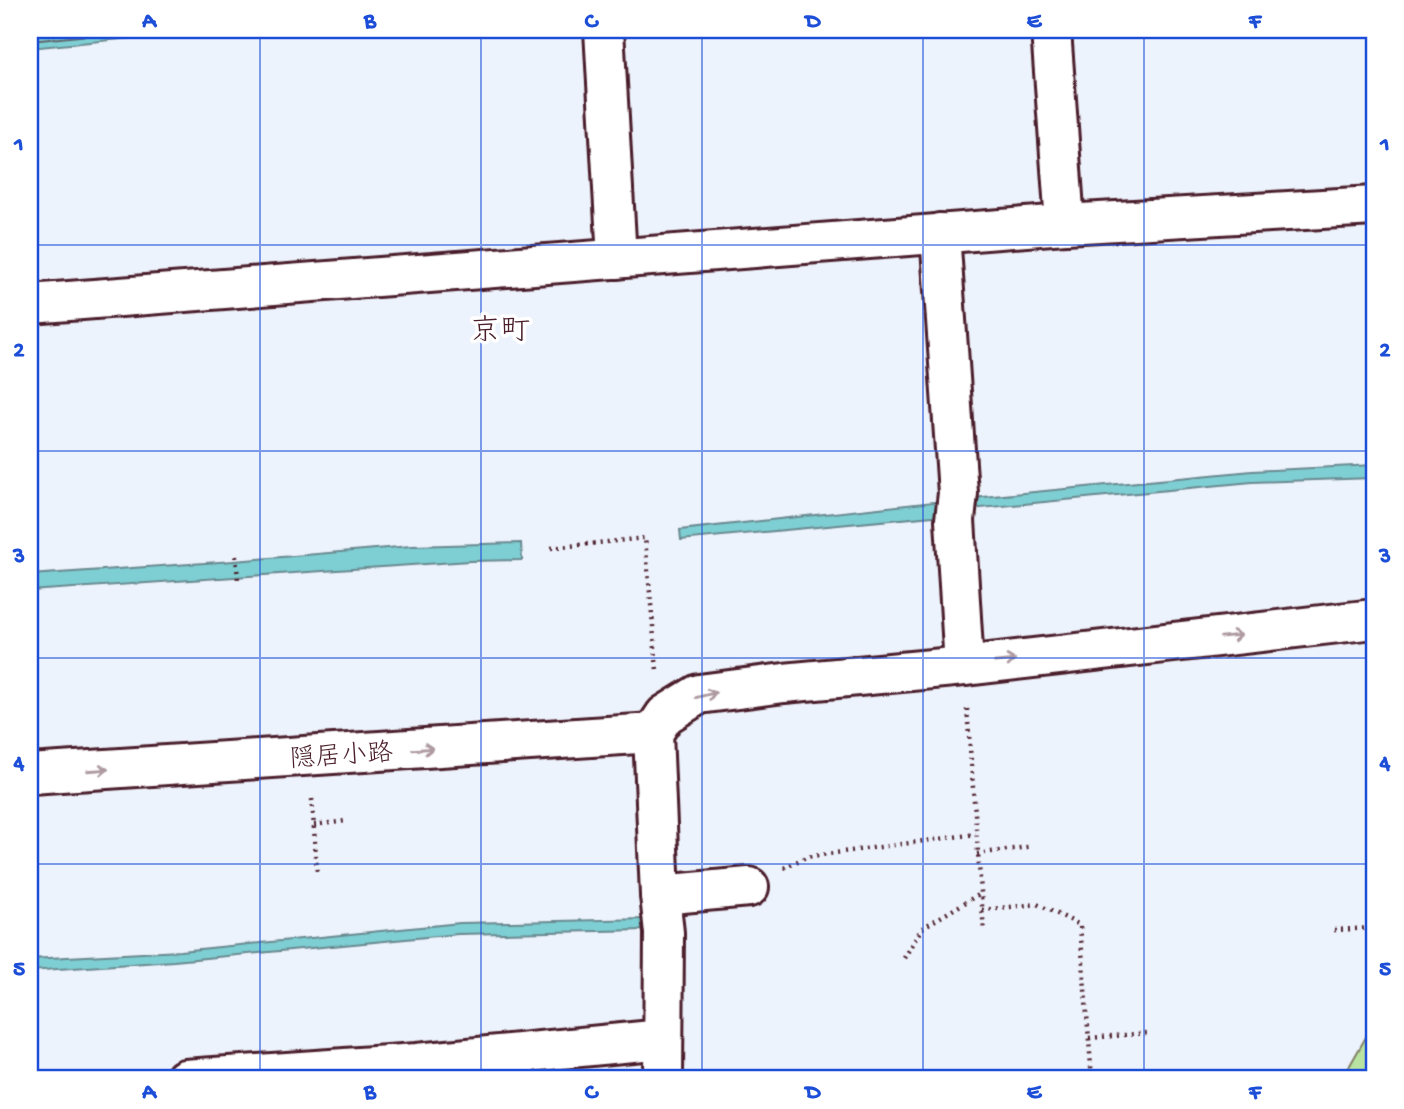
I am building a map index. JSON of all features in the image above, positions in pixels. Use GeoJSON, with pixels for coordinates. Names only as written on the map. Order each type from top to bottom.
{"type":"FeatureCollection","features":[{"type":"Feature","properties":{"kind":"street"},"geometry":{"type":"LineString","coordinates":[[604,30],[617,258]]}},
{"type":"Feature","properties":{"kind":"street"},"geometry":{"type":"LineString","coordinates":[[1051,30],[1065,224]]}},
{"type":"Feature","properties":{"kind":"street"},"geometry":{"type":"LineString","coordinates":[[30,304],[940,233],[1374,206]]}},
{"type":"Feature","properties":{"kind":"street"},"geometry":{"type":"LineString","coordinates":[[940,233],[964,666]]}},
{"type":"Feature","properties":{"kind":"street"},"geometry":{"type":"LineString","coordinates":[[663,1079],[668,909],[659,724],[699,695],[784,682],[964,666],[1374,620]]}},
{"type":"Feature","properties":{"kind":"street","name":"隠居小路"},"geometry":{"type":"LineString","coordinates":[[30,775],[308,756],[659,724]]}},
{"type":"Feature","properties":{"kind":"street"},"geometry":{"type":"LineString","coordinates":[[668,909],[749,887]]}},
{"type":"Feature","properties":{"kind":"street"},"geometry":{"type":"LineString","coordinates":[[185,1079],[392,1065],[663,1039]]}},
{"type":"Feature","properties":{"kind":"path"},"geometry":{"type":"LineString","coordinates":[[551,548],[646,538],[659,686],[659,724]]}},
{"type":"Feature","properties":{"kind":"path"},"geometry":{"type":"LineString","coordinates":[[236,556],[238,580]]}},
{"type":"Feature","properties":{"kind":"path"},"geometry":{"type":"LineString","coordinates":[[964,666],[984,930]]}},
{"type":"Feature","properties":{"kind":"path"},"geometry":{"type":"LineString","coordinates":[[308,756],[317,872]]}},
{"type":"Feature","properties":{"kind":"path"},"geometry":{"type":"LineString","coordinates":[[314,825],[346,821]]}},
{"type":"Feature","properties":{"kind":"path"},"geometry":{"type":"LineString","coordinates":[[749,887],[806,857],[976,834]]}},
{"type":"Feature","properties":{"kind":"path"},"geometry":{"type":"LineString","coordinates":[[977,854],[1028,847]]}},
{"type":"Feature","properties":{"kind":"path"},"geometry":{"type":"LineString","coordinates":[[904,958],[922,928],[981,893]]}},
{"type":"Feature","properties":{"kind":"path"},"geometry":{"type":"LineString","coordinates":[[982,910],[1037,904],[1080,925],[1092,1079]]}},
{"type":"Feature","properties":{"kind":"path"},"geometry":{"type":"LineString","coordinates":[[1334,930],[1374,928]]}},
{"type":"Feature","properties":{"kind":"path"},"geometry":{"type":"LineString","coordinates":[[1089,1038],[1148,1033]]}},
{"type":"Feature","properties":{"kind":"green space"},"geometry":{"type":"Polygon","coordinates":[[[1366,1037],[1374,1037],[1374,1079],[1342,1079],[1366,1037]]]}},
{"type":"Feature","properties":{"kind":"water"},"geometry":{"type":"Polygon","coordinates":[[[30,30],[213,30],[30,48],[30,30]]]}},
{"type":"Feature","properties":{"kind":"water"},"geometry":{"type":"Polygon","coordinates":[[[1374,465],[1374,478],[1252,482],[971,509],[973,498],[1252,471],[1374,465]]]}},
{"type":"Feature","properties":{"kind":"water"},"geometry":{"type":"Polygon","coordinates":[[[942,501],[943,515],[681,540],[680,530],[942,501]]]}},
{"type":"Feature","properties":{"kind":"water"},"geometry":{"type":"Polygon","coordinates":[[[521,543],[522,560],[470,561],[30,591],[30,575],[411,546],[521,543]]]}},
{"type":"Feature","properties":{"kind":"water"},"geometry":{"type":"Polygon","coordinates":[[[647,919],[648,930],[458,934],[174,961],[30,971],[30,959],[180,951],[460,923],[647,919]]]}},
{"type":"Feature","properties":{"kind":"district","name":"京町"},"geometry":{"type":"Point","coordinates":[500,329]}}]}
